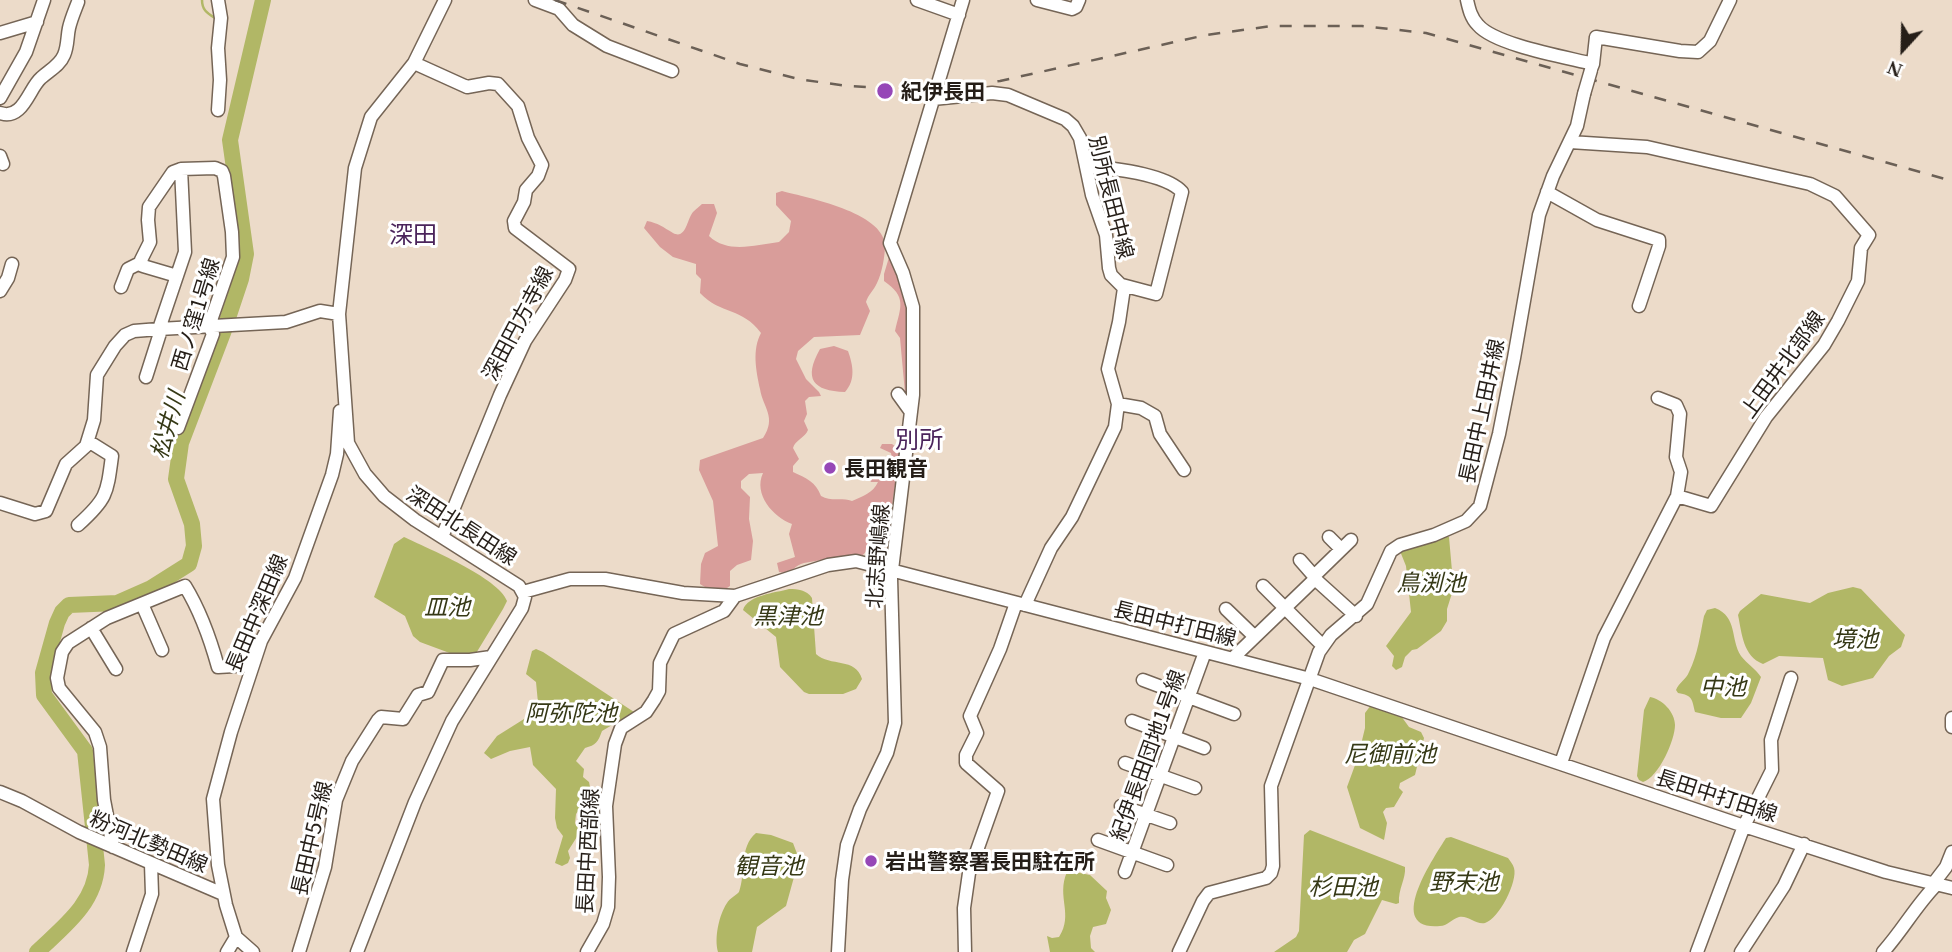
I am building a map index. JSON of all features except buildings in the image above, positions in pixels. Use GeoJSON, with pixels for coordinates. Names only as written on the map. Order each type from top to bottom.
{"type":"FeatureCollection","features":[{"type":"Feature","properties":{"kind":"street"},"geometry":{"type":"LineString","coordinates":[[0,98],[26,52],[44,0]]}},
{"type":"Feature","properties":{"kind":"street"},"geometry":{"type":"LineString","coordinates":[[218,0],[221,21],[218,110]]}},
{"type":"Feature","properties":{"kind":"street","name":"深田北長田線"},"geometry":{"type":"LineString","coordinates":[[357,952],[415,802],[452,721],[522,608],[525,597],[512,580],[415,520],[384,496],[365,474],[348,443],[339,314],[355,169],[365,131],[378,106],[414,63],[445,0]]}},
{"type":"Feature","properties":{"kind":"street"},"geometry":{"type":"LineString","coordinates":[[536,0],[559,9],[580,30],[607,46],[672,71]]}},
{"type":"Feature","properties":{"kind":"street"},"geometry":{"type":"LineString","coordinates":[[917,0],[959,15]]}},
{"type":"Feature","properties":{"kind":"street","name":"北志野嶋線"},"geometry":{"type":"LineString","coordinates":[[838,952],[847,845],[860,809],[887,753],[895,723],[892,569],[911,412],[913,307],[890,243],[963,0]]}},
{"type":"Feature","properties":{"kind":"street"},"geometry":{"type":"LineString","coordinates":[[1037,0],[1072,9],[1079,0]]}},
{"type":"Feature","properties":{"kind":"street"},"geometry":{"type":"LineString","coordinates":[[1467,0],[1478,26],[1493,38],[1592,67]]}},
{"type":"Feature","properties":{"kind":"street","name":"長田中上田井線"},"geometry":{"type":"LineString","coordinates":[[1179,952],[1209,893],[1266,878],[1271,873],[1271,786],[1323,646],[1331,635],[1367,604],[1391,551],[1466,521],[1480,506],[1499,434],[1539,215],[1577,126],[1592,67],[1596,37],[1698,52],[1710,41],[1730,0]]}},
{"type":"Feature","properties":{"kind":"street"},"geometry":{"type":"LineString","coordinates":[[0,113],[11,114],[29,99],[40,78],[60,62],[68,43],[69,28],[78,2]]}},
{"type":"Feature","properties":{"kind":"street"},"geometry":{"type":"LineString","coordinates":[[0,33],[37,22]]}},
{"type":"Feature","properties":{"kind":"street","name":"深田円方寺線"},"geometry":{"type":"LineString","coordinates":[[414,63],[467,87],[498,84],[518,106],[528,138],[542,165],[538,176],[526,190],[524,202],[514,221],[515,229],[569,269],[565,280],[525,341],[442,537]]}},
{"type":"Feature","properties":{"kind":"street","name":"別所長田中線"},"geometry":{"type":"LineString","coordinates":[[933,99],[992,93],[1008,95],[1073,125],[1080,138],[1092,195],[1106,236],[1111,275],[1122,285],[1124,294],[1108,369],[1118,404],[1115,426],[1072,517],[1051,548],[1021,604],[970,716],[977,733],[965,755],[966,762],[998,791],[969,873],[964,908],[965,952]]}},
{"type":"Feature","properties":{"kind":"street","name":"上田井北部線"},"geometry":{"type":"LineString","coordinates":[[1570,142],[1647,147],[1810,184],[1835,196],[1869,234],[1861,248],[1858,281],[1839,321],[1824,345],[1766,416],[1711,506],[1677,496]]}},
{"type":"Feature","properties":{"kind":"street"},"geometry":{"type":"LineString","coordinates":[[1086,166],[1130,171],[1161,180],[1182,192],[1156,294],[1122,285]]}},
{"type":"Feature","properties":{"kind":"street"},"geometry":{"type":"LineString","coordinates":[[144,266],[141,260],[150,242],[149,208],[173,172],[181,169]]}},
{"type":"Feature","properties":{"kind":"street","name":"西ノ窪1号線"},"geometry":{"type":"LineString","coordinates":[[146,377],[184,252],[181,169],[222,171],[233,257],[220,326],[213,334],[178,428]]}},
{"type":"Feature","properties":{"kind":"street"},"geometry":{"type":"LineString","coordinates":[[1547,192],[1597,220],[1659,240],[1639,306]]}},
{"type":"Feature","properties":{"kind":"street"},"geometry":{"type":"LineString","coordinates":[[0,292],[12,264]]}},
{"type":"Feature","properties":{"kind":"street"},"geometry":{"type":"LineString","coordinates":[[121,287],[128,269],[138,264],[177,276]]}},
{"type":"Feature","properties":{"kind":"street"},"geometry":{"type":"LineString","coordinates":[[0,503],[35,514],[46,511],[66,464],[86,446],[94,420],[97,375],[103,362],[125,335],[134,331],[159,328],[286,322],[320,311],[339,314]]}},
{"type":"Feature","properties":{"kind":"street","name":"長田中深田線"},"geometry":{"type":"LineString","coordinates":[[223,894],[213,799],[261,641],[295,578],[332,475],[344,390]]}},
{"type":"Feature","properties":{"kind":"street"},"geometry":{"type":"LineString","coordinates":[[898,394],[911,412]]}},
{"type":"Feature","properties":{"kind":"street"},"geometry":{"type":"LineString","coordinates":[[1561,763],[1604,638],[1677,496],[1681,472],[1676,457],[1680,414],[1676,405],[1658,398]]}},
{"type":"Feature","properties":{"kind":"street"},"geometry":{"type":"LineString","coordinates":[[1118,404],[1141,408],[1155,416],[1160,434],[1184,470]]}},
{"type":"Feature","properties":{"kind":"street"},"geometry":{"type":"LineString","coordinates":[[78,525],[100,505],[108,486],[112,456],[88,441]]}},
{"type":"Feature","properties":{"kind":"street"},"geometry":{"type":"LineString","coordinates":[[1233,658],[1346,545],[1329,537]]}},
{"type":"Feature","properties":{"kind":"street"},"geometry":{"type":"LineString","coordinates":[[1300,560],[1356,616]]}},
{"type":"Feature","properties":{"kind":"street","name":"長田中打田線"},"geometry":{"type":"LineString","coordinates":[[523,592],[570,579],[605,579],[683,593],[735,596],[828,565],[856,562],[892,569],[1310,679],[1744,826],[1886,872],[1952,888]]}},
{"type":"Feature","properties":{"kind":"street"},"geometry":{"type":"LineString","coordinates":[[110,846],[100,747],[95,732],[60,688],[57,678],[62,652],[68,643],[107,618],[185,586],[208,631],[218,667],[252,666]]}},
{"type":"Feature","properties":{"kind":"street"},"geometry":{"type":"LineString","coordinates":[[1263,586],[1323,646]]}},
{"type":"Feature","properties":{"kind":"street","name":"長田中西部線"},"geometry":{"type":"LineString","coordinates":[[587,952],[603,924],[608,907],[606,806],[615,744],[621,728],[646,712],[654,700],[659,691],[660,663],[674,634],[724,611],[735,596]]}},
{"type":"Feature","properties":{"kind":"street"},"geometry":{"type":"LineString","coordinates":[[142,604],[162,650]]}},
{"type":"Feature","properties":{"kind":"street"},"geometry":{"type":"LineString","coordinates":[[1226,609],[1254,636]]}},
{"type":"Feature","properties":{"kind":"street"},"geometry":{"type":"LineString","coordinates":[[91,628],[116,669]]}},
{"type":"Feature","properties":{"kind":"street","name":"紀伊長田団地1号線"},"geometry":{"type":"LineString","coordinates":[[1125,872],[1205,652]]}},
{"type":"Feature","properties":{"kind":"street","name":"長田中5号線"},"geometry":{"type":"LineString","coordinates":[[299,952],[325,867],[336,800],[352,761],[368,736],[381,717],[403,719],[418,695],[428,692],[443,660],[491,657]]}},
{"type":"Feature","properties":{"kind":"street"},"geometry":{"type":"LineString","coordinates":[[1697,952],[1744,826],[1772,771],[1771,740],[1791,678]]}},
{"type":"Feature","properties":{"kind":"street"},"geometry":{"type":"LineString","coordinates":[[1143,680],[1234,714]]}},
{"type":"Feature","properties":{"kind":"street"},"geometry":{"type":"LineString","coordinates":[[1952,718],[1952,727]]}},
{"type":"Feature","properties":{"kind":"street"},"geometry":{"type":"LineString","coordinates":[[1132,721],[1204,748]]}},
{"type":"Feature","properties":{"kind":"street"},"geometry":{"type":"LineString","coordinates":[[1125,763],[1195,788]]}},
{"type":"Feature","properties":{"kind":"street","name":"粉河北勢田線"},"geometry":{"type":"LineString","coordinates":[[0,792],[79,832],[223,894],[236,937]]}},
{"type":"Feature","properties":{"kind":"street"},"geometry":{"type":"LineString","coordinates":[[1121,806],[1170,823]]}},
{"type":"Feature","properties":{"kind":"street"},"geometry":{"type":"LineString","coordinates":[[1098,841],[1167,866]]}},
{"type":"Feature","properties":{"kind":"street"},"geometry":{"type":"LineString","coordinates":[[1741,952],[1783,886],[1804,844]]}},
{"type":"Feature","properties":{"kind":"street"},"geometry":{"type":"LineString","coordinates":[[1883,952],[1905,927],[1919,902],[1935,884],[1952,852]]}},
{"type":"Feature","properties":{"kind":"street"},"geometry":{"type":"LineString","coordinates":[[133,952],[150,902],[151,864]]}},
{"type":"Feature","properties":{"kind":"street"},"geometry":{"type":"LineString","coordinates":[[227,952],[236,937],[253,952]]}},
{"type":"Feature","properties":{"kind":"shaded area"},"geometry":{"type":"Polygon","coordinates":[[[782,191],[825,202],[858,215],[881,233],[885,245],[882,269],[866,302],[870,311],[860,335],[814,337],[798,351],[796,359],[806,379],[821,396],[809,397],[805,401],[807,414],[804,421],[808,430],[793,448],[799,459],[793,466],[793,472],[813,484],[821,496],[852,501],[876,486],[878,482],[871,482],[868,477],[873,472],[889,473],[891,453],[880,448],[882,444],[892,444],[900,450],[892,505],[880,513],[871,542],[862,556],[804,563],[790,571],[779,572],[777,563],[795,557],[789,534],[792,524],[778,516],[763,497],[763,473],[749,474],[741,481],[741,488],[750,497],[749,519],[753,541],[751,560],[730,571],[730,586],[715,591],[700,584],[701,564],[705,553],[718,546],[713,501],[699,470],[700,460],[763,438],[767,431],[769,418],[760,389],[756,360],[756,346],[761,333],[746,319],[716,305],[700,293],[701,279],[696,274],[696,264],[673,257],[660,247],[644,228],[647,221],[681,234],[695,210],[702,204],[714,204],[717,213],[709,236],[716,242],[742,247],[779,242],[789,232],[791,221],[776,205],[776,193],[782,191]]]}},
{"type":"Feature","properties":{"kind":"shaded area"},"geometry":{"type":"Polygon","coordinates":[[[890,254],[909,306],[907,393],[900,338],[895,331],[899,315],[899,297],[884,281],[890,254]]]}},
{"type":"Feature","properties":{"kind":"shaded area"},"geometry":{"type":"Polygon","coordinates":[[[834,346],[848,351],[851,362],[852,377],[845,392],[825,389],[814,381],[812,376],[812,368],[820,349],[834,346]]]}},
{"type":"Feature","properties":{"kind":"water","name":"皿池"},"geometry":{"type":"Polygon","coordinates":[[[404,537],[477,574],[501,592],[507,601],[475,655],[455,655],[420,642],[413,636],[405,616],[374,597],[394,544],[404,537]]]}},
{"type":"Feature","properties":{"kind":"water","name":"鳥渕池"},"geometry":{"type":"Polygon","coordinates":[[[1438,537],[1449,537],[1452,571],[1458,574],[1447,609],[1447,621],[1441,631],[1412,650],[1405,657],[1402,667],[1396,670],[1392,666],[1394,656],[1386,646],[1411,612],[1406,566],[1400,551],[1438,537]]]}},
{"type":"Feature","properties":{"kind":"water","name":"境池"},"geometry":{"type":"Polygon","coordinates":[[[1853,587],[1861,589],[1905,635],[1901,647],[1889,656],[1873,678],[1842,686],[1828,680],[1823,658],[1779,656],[1763,664],[1747,650],[1738,615],[1761,594],[1810,603],[1828,593],[1853,587]]]}},
{"type":"Feature","properties":{"kind":"water","name":"黒津池"},"geometry":{"type":"Polygon","coordinates":[[[789,589],[802,590],[812,598],[816,654],[848,665],[859,672],[862,679],[856,689],[843,694],[809,694],[780,667],[776,637],[743,610],[756,598],[789,589]]]}},
{"type":"Feature","properties":{"kind":"water","name":"中池"},"geometry":{"type":"Polygon","coordinates":[[[1715,608],[1727,617],[1741,656],[1761,677],[1751,703],[1741,718],[1721,718],[1695,712],[1691,699],[1676,690],[1692,665],[1704,616],[1707,610],[1715,608]]]}},
{"type":"Feature","properties":{"kind":"water","name":"阿弥陀池"},"geometry":{"type":"Polygon","coordinates":[[[536,649],[634,712],[602,731],[596,743],[585,748],[576,761],[584,769],[583,777],[589,782],[591,792],[576,814],[575,823],[580,832],[568,851],[568,863],[562,866],[555,863],[563,836],[557,828],[555,818],[556,789],[533,765],[530,747],[491,759],[484,753],[497,736],[532,714],[538,703],[536,682],[526,674],[532,651],[536,649]]]}},
{"type":"Feature","properties":{"kind":"water"},"geometry":{"type":"Polygon","coordinates":[[[1650,697],[1667,707],[1673,715],[1675,725],[1672,740],[1660,766],[1643,782],[1637,776],[1644,710],[1650,697]]]}},
{"type":"Feature","properties":{"kind":"water","name":"尼御前池"},"geometry":{"type":"Polygon","coordinates":[[[1371,705],[1401,716],[1409,727],[1421,732],[1424,738],[1415,775],[1400,783],[1399,788],[1403,792],[1394,807],[1386,808],[1383,812],[1387,823],[1384,840],[1360,828],[1347,787],[1358,757],[1365,728],[1365,713],[1371,705]]]}},
{"type":"Feature","properties":{"kind":"water","name":"杉田池"},"geometry":{"type":"Polygon","coordinates":[[[1310,830],[1405,867],[1399,903],[1382,900],[1365,934],[1354,940],[1347,952],[1274,952],[1296,937],[1299,931],[1304,835],[1310,830]]]}},
{"type":"Feature","properties":{"kind":"water","name":"観音池"},"geometry":{"type":"Polygon","coordinates":[[[756,833],[793,843],[799,859],[786,906],[757,927],[752,952],[718,952],[717,934],[720,920],[727,903],[739,892],[747,845],[756,833]]]}},
{"type":"Feature","properties":{"kind":"water","name":"野末池"},"geometry":{"type":"Polygon","coordinates":[[[1451,837],[1508,858],[1514,867],[1513,882],[1506,899],[1496,915],[1485,923],[1462,917],[1440,926],[1423,924],[1415,917],[1414,905],[1424,875],[1446,838],[1451,837]]]}},
{"type":"Feature","properties":{"kind":"water"},"geometry":{"type":"Polygon","coordinates":[[[1067,872],[1090,875],[1107,891],[1106,898],[1111,910],[1106,924],[1093,927],[1090,936],[1091,948],[1095,952],[1050,952],[1047,936],[1059,937],[1065,921],[1063,889],[1067,872]]]}},
{"type":"Feature","properties":{"kind":"waterway"},"geometry":{"type":"LineString","coordinates":[[202,0],[206,11],[215,18]]}},
{"type":"Feature","properties":{"kind":"waterway","name":"松井川"},"geometry":{"type":"LineString","coordinates":[[37,952],[67,924],[84,903],[95,879],[97,865],[85,751],[44,695],[43,673],[57,623],[69,605],[117,603],[151,588],[189,564],[194,546],[192,524],[176,479],[181,443],[223,333],[241,279],[246,254],[230,140],[263,0]]}},
{"type":"Feature","properties":{"kind":"railway"},"geometry":{"type":"LineString","coordinates":[[555,0],[740,64],[798,79],[885,88],[936,88],[1000,81],[1206,35],[1272,26],[1362,26],[1426,33],[1952,181]]}},
{"type":"Feature","properties":{"kind":"place","name":"紀伊長田"},"geometry":{"type":"Point","coordinates":[885,91]}},
{"type":"Feature","properties":{"kind":"place","name":"長田観音"},"geometry":{"type":"Point","coordinates":[830,468]}},
{"type":"Feature","properties":{"kind":"place","name":"岩出警察署長田駐在所"},"geometry":{"type":"Point","coordinates":[871,861]}},
{"type":"Feature","properties":{"kind":"district","name":"深田"},"geometry":{"type":"Point","coordinates":[413,234]}},
{"type":"Feature","properties":{"kind":"district","name":"別所"},"geometry":{"type":"Point","coordinates":[919,439]}}]}
